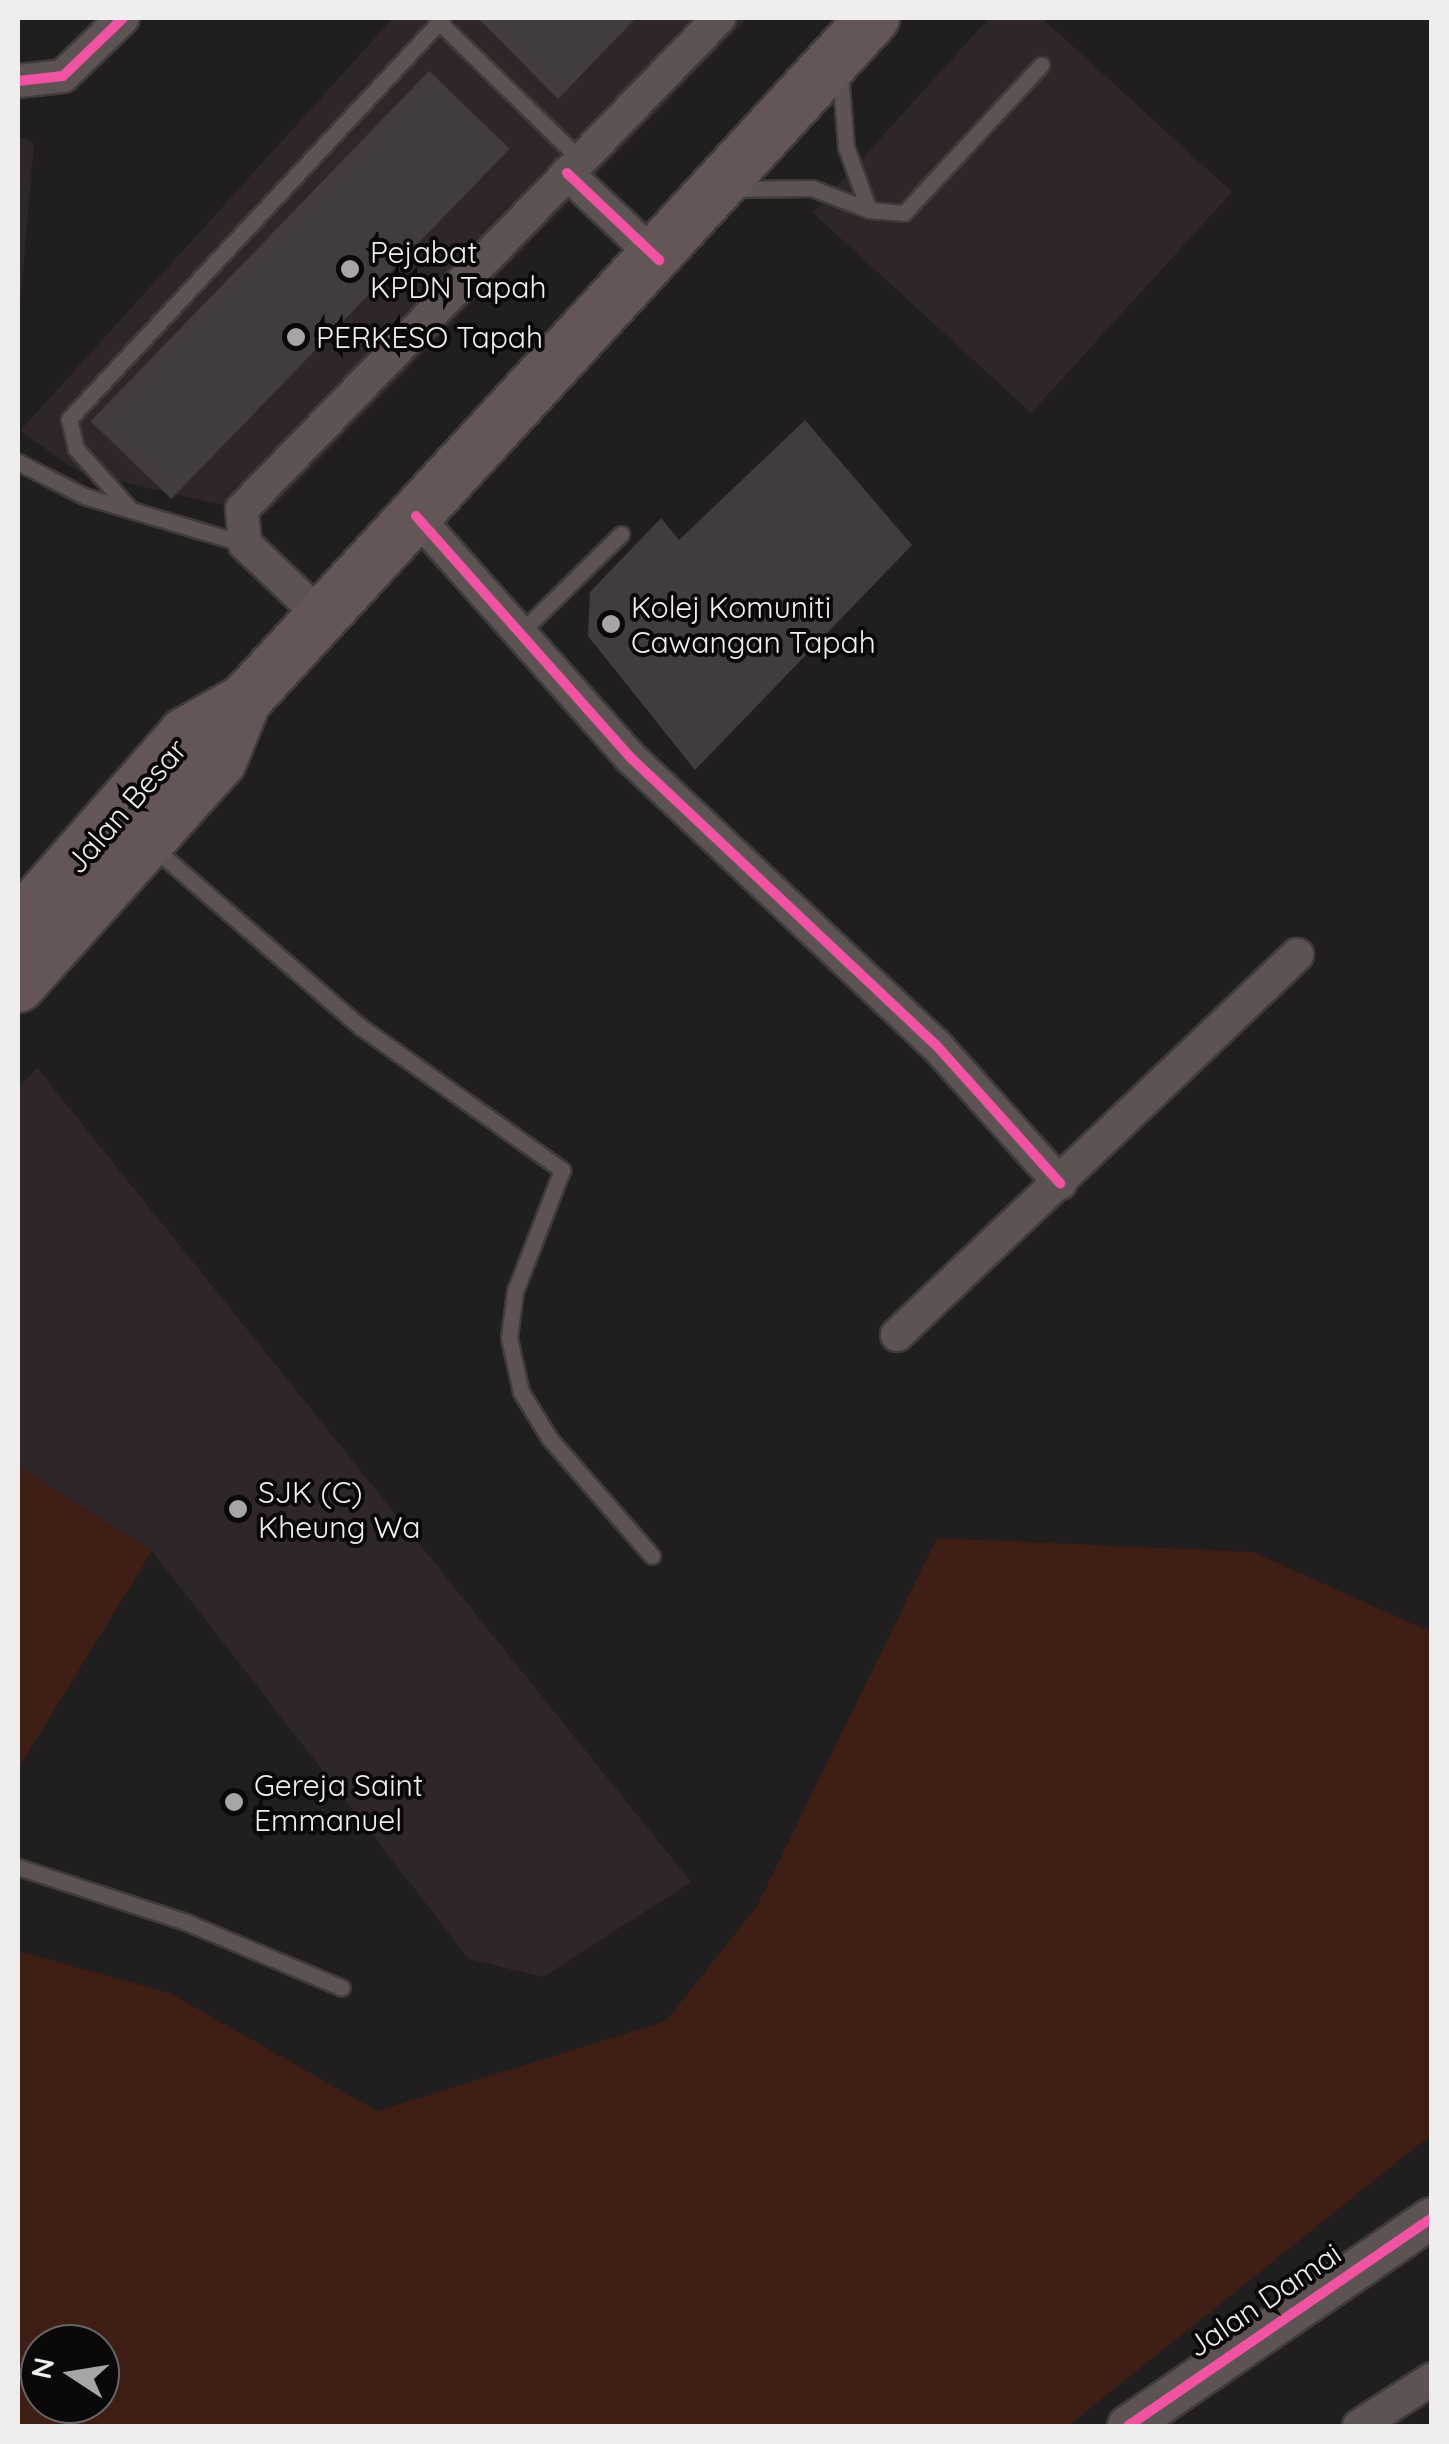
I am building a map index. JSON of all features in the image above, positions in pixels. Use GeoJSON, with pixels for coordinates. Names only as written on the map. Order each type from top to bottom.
{"type":"FeatureCollection","features":[{"type":"Feature","properties":{"kind":"highway"},"geometry":{"type":"LineString","coordinates":[[18,986],[151,845],[220,761],[245,700],[658,260],[874,18]]}},
{"type":"Feature","properties":{"kind":"highway","name":"Jalan Besar"},"geometry":{"type":"LineString","coordinates":[[18,925],[185,734],[245,700]]}},
{"type":"Feature","properties":{"kind":"street"},"geometry":{"type":"LineString","coordinates":[[18,81],[63,76],[123,18]]}},
{"type":"Feature","properties":{"kind":"street"},"geometry":{"type":"LineString","coordinates":[[324,619],[246,544],[242,509],[718,18]]}},
{"type":"Feature","properties":{"kind":"street"},"geometry":{"type":"LineString","coordinates":[[574,166],[658,260]]}},
{"type":"Feature","properties":{"kind":"street"},"geometry":{"type":"LineString","coordinates":[[416,516],[519,634],[715,844],[936,1045],[1060,1183]]}},
{"type":"Feature","properties":{"kind":"street"},"geometry":{"type":"LineString","coordinates":[[897,1335],[1297,955]]}},
{"type":"Feature","properties":{"kind":"street","name":"Jalan Damai"},"geometry":{"type":"LineString","coordinates":[[1128,2426],[1432,2218]]}},
{"type":"Feature","properties":{"kind":"street"},"geometry":{"type":"LineString","coordinates":[[1359,2426],[1432,2379]]}},
{"type":"Feature","properties":{"kind":"lane"},"geometry":{"type":"LineString","coordinates":[[131,510],[76,449],[69,420],[441,20],[574,166]]}},
{"type":"Feature","properties":{"kind":"lane"},"geometry":{"type":"LineString","coordinates":[[839,56],[846,147],[869,210]]}},
{"type":"Feature","properties":{"kind":"lane"},"geometry":{"type":"LineString","coordinates":[[721,190],[812,188],[869,210],[904,212],[1042,66]]}},
{"type":"Feature","properties":{"kind":"lane"},"geometry":{"type":"LineString","coordinates":[[18,462],[131,510],[246,544]]}},
{"type":"Feature","properties":{"kind":"lane"},"geometry":{"type":"LineString","coordinates":[[519,634],[621,534]]}},
{"type":"Feature","properties":{"kind":"lane"},"geometry":{"type":"LineString","coordinates":[[151,845],[361,1027],[562,1170],[516,1291],[509,1338],[522,1392],[550,1438],[652,1556]]}},
{"type":"Feature","properties":{"kind":"lane"},"geometry":{"type":"LineString","coordinates":[[18,1866],[186,1922],[342,1988]]}},
{"type":"Feature","properties":{"kind":"shaded area"},"geometry":{"type":"Polygon","coordinates":[[[393,18],[748,18],[266,515],[79,472],[20,431],[393,18]]]}},
{"type":"Feature","properties":{"kind":"shaded area"},"geometry":{"type":"Polygon","coordinates":[[[989,18],[1042,18],[1232,192],[1031,413],[813,213],[989,18]]]}},
{"type":"Feature","properties":{"kind":"shaded area"},"geometry":{"type":"Polygon","coordinates":[[[18,136],[34,143],[18,328],[18,136]]]}},
{"type":"Feature","properties":{"kind":"shaded area","name":"SJK (C) Kheung Wa"},"geometry":{"type":"Polygon","coordinates":[[[37,1068],[691,1882],[543,1977],[469,1959],[152,1551],[18,1466],[18,1088],[37,1068]]]}},
{"type":"Feature","properties":{"kind":"shaded area"},"geometry":{"type":"Polygon","coordinates":[[[18,1466],[152,1551],[18,1769],[18,1466]]]}},
{"type":"Feature","properties":{"kind":"shaded area"},"geometry":{"type":"Polygon","coordinates":[[[937,1538],[1253,1552],[1431,1632],[1431,2135],[1068,2426],[18,2426],[18,1951],[170,1993],[377,2111],[666,2021],[757,1906],[937,1538]]]}},
{"type":"Feature","properties":{"kind":"building"},"geometry":{"type":"Polygon","coordinates":[[[478,18],[636,18],[558,99],[478,18]]]}},
{"type":"Feature","properties":{"kind":"building"},"geometry":{"type":"Polygon","coordinates":[[[429,71],[510,149],[171,499],[91,421],[429,71]]]}},
{"type":"Feature","properties":{"kind":"building"},"geometry":{"type":"Polygon","coordinates":[[[805,420],[912,545],[695,770],[588,636],[590,592],[661,518],[679,540],[805,420]]]}},
{"type":"Feature","properties":{"kind":"cycle path"},"geometry":{"type":"LineString","coordinates":[[18,81],[63,76],[123,18]]}},
{"type":"Feature","properties":{"kind":"cycle path"},"geometry":{"type":"LineString","coordinates":[[567,173],[659,260]]}},
{"type":"Feature","properties":{"kind":"cycle path"},"geometry":{"type":"LineString","coordinates":[[416,516],[630,757],[936,1045],[1060,1183]]}},
{"type":"Feature","properties":{"kind":"cycle path"},"geometry":{"type":"LineString","coordinates":[[1128,2426],[1432,2218]]}},
{"type":"Feature","properties":{"kind":"place","name":"Pejabat KPDN Tapah"},"geometry":{"type":"Point","coordinates":[350,269]}},
{"type":"Feature","properties":{"kind":"place","name":"PERKESO Tapah"},"geometry":{"type":"Point","coordinates":[296,337]}},
{"type":"Feature","properties":{"kind":"place","name":"Kolej Komuniti Cawangan Tapah"},"geometry":{"type":"Point","coordinates":[611,624]}},
{"type":"Feature","properties":{"kind":"place","name":"SJK (C) Kheung Wa"},"geometry":{"type":"Point","coordinates":[238,1509]}},
{"type":"Feature","properties":{"kind":"place","name":"Gereja Saint Emmanuel"},"geometry":{"type":"Point","coordinates":[234,1802]}}]}
